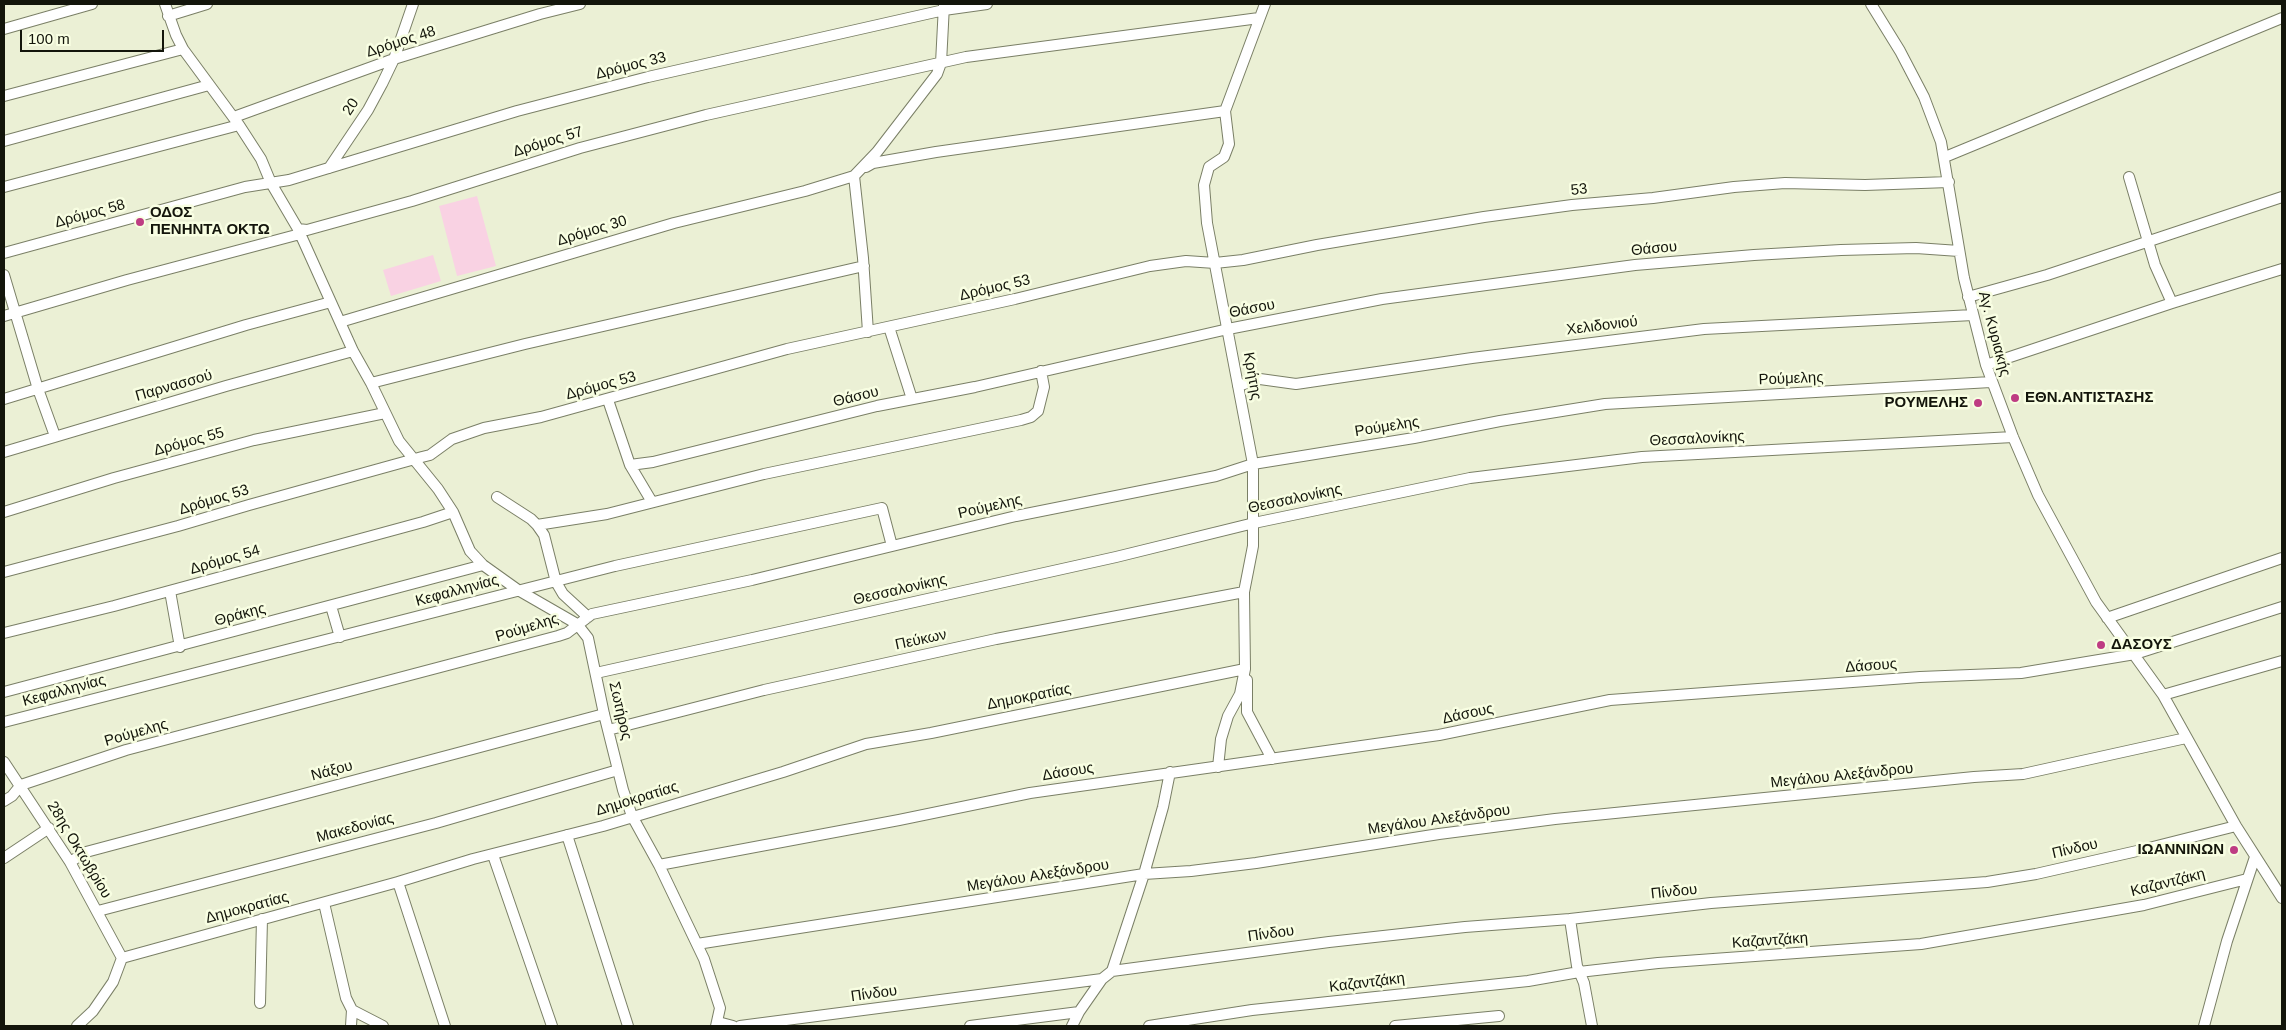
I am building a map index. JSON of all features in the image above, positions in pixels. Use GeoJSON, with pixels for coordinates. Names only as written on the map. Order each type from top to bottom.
{"type":"FeatureCollection","features":[{"type":"Feature","properties":{"kind":"street"},"geometry":{"type":"LineString","coordinates":[[4,29],[92,4]]}},
{"type":"Feature","properties":{"kind":"street"},"geometry":{"type":"LineString","coordinates":[[165,4],[168,16],[183,49],[236,121],[261,159],[271,183]]}},
{"type":"Feature","properties":{"kind":"street"},"geometry":{"type":"LineString","coordinates":[[168,16],[207,4]]}},
{"type":"Feature","properties":{"kind":"street","name":"20"},"geometry":{"type":"LineString","coordinates":[[329,168],[368,110],[394,59],[413,4]]}},
{"type":"Feature","properties":{"kind":"street","name":"Δρόμος 48"},"geometry":{"type":"LineString","coordinates":[[4,188],[236,121],[394,59],[540,14],[580,4]]}},
{"type":"Feature","properties":{"kind":"street","name":"Δρόμος 33"},"geometry":{"type":"LineString","coordinates":[[271,183],[329,168],[517,111],[638,80],[944,7],[987,4]]}},
{"type":"Feature","properties":{"kind":"street","name":"Κρήτης"},"geometry":{"type":"LineString","coordinates":[[1218,767],[1221,739],[1228,716],[1240,694],[1244,669],[1244,592],[1254,546],[1254,523],[1252,464],[1207,223],[1204,185],[1209,167],[1224,157],[1229,144],[1225,111],[1265,4]]}},
{"type":"Feature","properties":{"kind":"street","name":"Αγ. Κυριακής"},"geometry":{"type":"LineString","coordinates":[[1871,4],[1900,51],[1924,97],[1945,158],[1968,297],[1986,365],[1991,382],[2038,495],[2082,579],[2107,618],[2163,695],[2236,826],[2282,898]]}},
{"type":"Feature","properties":{"kind":"street"},"geometry":{"type":"LineString","coordinates":[[868,332],[857,173],[886,141],[937,74],[941,63],[944,7]]}},
{"type":"Feature","properties":{"kind":"street","name":"Δρόμος 57"},"geometry":{"type":"LineString","coordinates":[[4,316],[412,200],[580,148],[706,115],[966,57],[1260,18]]}},
{"type":"Feature","properties":{"kind":"street"},"geometry":{"type":"LineString","coordinates":[[1945,158],[2282,18]]}},
{"type":"Feature","properties":{"kind":"street"},"geometry":{"type":"LineString","coordinates":[[4,96],[183,49]]}},
{"type":"Feature","properties":{"kind":"street"},"geometry":{"type":"LineString","coordinates":[[4,141],[209,85]]}},
{"type":"Feature","properties":{"kind":"street","name":"Δρόμος 30"},"geometry":{"type":"LineString","coordinates":[[340,322],[674,222],[805,191],[857,173],[873,163],[936,152],[1225,111]]}},
{"type":"Feature","properties":{"kind":"street"},"geometry":{"type":"LineString","coordinates":[[2129,177],[2155,265],[2172,302]]}},
{"type":"Feature","properties":{"kind":"street","name":"53"},"geometry":{"type":"LineString","coordinates":[[1215,263],[1243,260],[1317,245],[1572,205],[1652,198],[1734,187],[1785,183],[1865,185],[1949,182]]}},
{"type":"Feature","properties":{"kind":"street","name":"Σωτήρος"},"geometry":{"type":"LineString","coordinates":[[271,183],[299,231],[353,351],[399,441],[412,460],[438,489],[453,512],[470,552],[483,565],[518,590],[577,624],[588,638],[604,714],[632,816],[659,865],[697,944],[717,995],[720,1008],[717,1024]]}},
{"type":"Feature","properties":{"kind":"street","name":"Δρόμος 58"},"geometry":{"type":"LineString","coordinates":[[4,253],[245,187],[271,183]]}},
{"type":"Feature","properties":{"kind":"street"},"geometry":{"type":"LineString","coordinates":[[1968,297],[2048,275],[2282,197]]}},
{"type":"Feature","properties":{"kind":"street","name":"Θάσου"},"geometry":{"type":"LineString","coordinates":[[630,465],[708,450],[877,406],[975,387],[1228,329],[1382,299],[1635,265],[1841,250],[1916,248],[1959,251]]}},
{"type":"Feature","properties":{"kind":"street","name":"Δρόμος 53"},"geometry":{"type":"LineString","coordinates":[[4,572],[178,526],[412,460],[430,454],[452,439],[484,428],[541,417],[608,400],[787,349],[1016,299],[1150,266],[1186,261],[1215,263]]}},
{"type":"Feature","properties":{"kind":"street"},"geometry":{"type":"LineString","coordinates":[[371,383],[525,344],[864,266]]}},
{"type":"Feature","properties":{"kind":"street"},"geometry":{"type":"LineString","coordinates":[[1986,365],[2172,302],[2282,269]]}},
{"type":"Feature","properties":{"kind":"street"},"geometry":{"type":"LineString","coordinates":[[4,274],[14,313],[55,436]]}},
{"type":"Feature","properties":{"kind":"street"},"geometry":{"type":"LineString","coordinates":[[4,399],[246,325],[331,302]]}},
{"type":"Feature","properties":{"kind":"street","name":"Χελιδονιού"},"geometry":{"type":"LineString","coordinates":[[1238,386],[1260,379],[1296,384],[1472,358],[1704,329],[1973,315]]}},
{"type":"Feature","properties":{"kind":"street"},"geometry":{"type":"LineString","coordinates":[[890,327],[912,399]]}},
{"type":"Feature","properties":{"kind":"street","name":"Παρνασσού"},"geometry":{"type":"LineString","coordinates":[[4,452],[353,351]]}},
{"type":"Feature","properties":{"kind":"street"},"geometry":{"type":"LineString","coordinates":[[537,525],[607,514],[764,474],[1031,417],[1038,412],[1042,400],[1044,387],[1041,371]]}},
{"type":"Feature","properties":{"kind":"street","name":"Ρούμελης"},"geometry":{"type":"LineString","coordinates":[[21,786],[126,750],[558,636],[567,633],[588,617],[1016,516],[1216,476],[1252,464],[1414,438],[1605,404],[1991,382]]}},
{"type":"Feature","properties":{"kind":"street"},"geometry":{"type":"LineString","coordinates":[[608,400],[630,465],[652,502]]}},
{"type":"Feature","properties":{"kind":"street","name":"Δρόμος 55"},"geometry":{"type":"LineString","coordinates":[[4,512],[114,478],[254,440],[385,413]]}},
{"type":"Feature","properties":{"kind":"street","name":"Θεσσαλονίκης"},"geometry":{"type":"LineString","coordinates":[[596,673],[1106,560],[1254,523],[1470,478],[1642,457],[2013,437]]}},
{"type":"Feature","properties":{"kind":"street"},"geometry":{"type":"LineString","coordinates":[[497,497],[537,525],[544,535],[556,582],[563,594],[588,617]]}},
{"type":"Feature","properties":{"kind":"street","name":"Κεφαλληνίας"},"geometry":{"type":"LineString","coordinates":[[4,722],[518,590],[710,544],[882,508],[892,546]]}},
{"type":"Feature","properties":{"kind":"street","name":"Δρόμος 54"},"geometry":{"type":"LineString","coordinates":[[4,633],[170,591],[423,522],[453,512]]}},
{"type":"Feature","properties":{"kind":"street"},"geometry":{"type":"LineString","coordinates":[[2107,618],[2282,558]]}},
{"type":"Feature","properties":{"kind":"street","name":"Θράκης"},"geometry":{"type":"LineString","coordinates":[[4,692],[180,647],[483,565]]}},
{"type":"Feature","properties":{"kind":"street"},"geometry":{"type":"LineString","coordinates":[[170,591],[180,647]]}},
{"type":"Feature","properties":{"kind":"street","name":"Πεύκων"},"geometry":{"type":"LineString","coordinates":[[608,730],[764,690],[996,639],[1244,592]]}},
{"type":"Feature","properties":{"kind":"street"},"geometry":{"type":"LineString","coordinates":[[331,606],[340,637]]}},
{"type":"Feature","properties":{"kind":"street","name":"Δάσους"},"geometry":{"type":"LineString","coordinates":[[659,865],[890,822],[1030,793],[1439,736],[1610,700],[1920,677],[2021,673],[2135,654],[2282,607]]}},
{"type":"Feature","properties":{"kind":"street"},"geometry":{"type":"LineString","coordinates":[[2163,695],[2282,661]]}},
{"type":"Feature","properties":{"kind":"street"},"geometry":{"type":"LineString","coordinates":[[1244,669],[1248,688],[1248,712],[1272,759]]}},
{"type":"Feature","properties":{"kind":"street","name":"Δημοκρατίας"},"geometry":{"type":"LineString","coordinates":[[122,958],[567,835],[783,772],[866,744],[941,731],[1244,669]]}},
{"type":"Feature","properties":{"kind":"street","name":"Νάξου"},"geometry":{"type":"LineString","coordinates":[[70,862],[86,852],[604,714]]}},
{"type":"Feature","properties":{"kind":"street","name":"Μεγάλου Αλεξάνδρου"},"geometry":{"type":"LineString","coordinates":[[697,944],[1144,874],[1191,872],[1439,834],[1556,819],[1974,777],[2023,774],[2186,738]]}},
{"type":"Feature","properties":{"kind":"street","name":"28ης Οκτωβρίου"},"geometry":{"type":"LineString","coordinates":[[4,762],[70,862],[122,958]]}},
{"type":"Feature","properties":{"kind":"street","name":"Μακεδονίας"},"geometry":{"type":"LineString","coordinates":[[98,911],[436,823],[618,770]]}},
{"type":"Feature","properties":{"kind":"street"},"geometry":{"type":"LineString","coordinates":[[1072,1026],[1079,1012],[1102,979],[1112,971],[1144,874],[1163,807],[1170,772]]}},
{"type":"Feature","properties":{"kind":"street"},"geometry":{"type":"LineString","coordinates":[[4,801],[12,796],[21,786]]}},
{"type":"Feature","properties":{"kind":"street","name":"Πίνδου"},"geometry":{"type":"LineString","coordinates":[[1112,971],[1339,941],[1465,927],[1570,919],[1711,903],[1988,882],[2036,874],[2236,826]]}},
{"type":"Feature","properties":{"kind":"street"},"geometry":{"type":"LineString","coordinates":[[4,858],[49,828]]}},
{"type":"Feature","properties":{"kind":"street"},"geometry":{"type":"LineString","coordinates":[[567,835],[628,1026]]}},
{"type":"Feature","properties":{"kind":"street"},"geometry":{"type":"LineString","coordinates":[[492,855],[552,1026]]}},
{"type":"Feature","properties":{"kind":"street"},"geometry":{"type":"LineString","coordinates":[[2204,1026],[2227,941],[2255,857]]}},
{"type":"Feature","properties":{"kind":"street","name":"Καζαντζάκη"},"geometry":{"type":"LineString","coordinates":[[1149,1026],[1252,1010],[1292,1007],[1447,988],[1528,981],[1579,972],[1658,963],[1921,944],[2144,905],[2247,879]]}},
{"type":"Feature","properties":{"kind":"street"},"geometry":{"type":"LineString","coordinates":[[398,882],[445,1026]]}},
{"type":"Feature","properties":{"kind":"street"},"geometry":{"type":"LineString","coordinates":[[324,903],[346,998],[352,1010],[350,1026]]}},
{"type":"Feature","properties":{"kind":"street"},"geometry":{"type":"LineString","coordinates":[[260,1003],[262,919]]}},
{"type":"Feature","properties":{"kind":"street"},"geometry":{"type":"LineString","coordinates":[[1570,919],[1579,972],[1584,983],[1592,1026]]}},
{"type":"Feature","properties":{"kind":"street"},"geometry":{"type":"LineString","coordinates":[[77,1026],[93,1011],[113,982],[122,958]]}},
{"type":"Feature","properties":{"kind":"street","name":"Πίνδου"},"geometry":{"type":"LineString","coordinates":[[740,1026],[1102,979]]}},
{"type":"Feature","properties":{"kind":"street"},"geometry":{"type":"LineString","coordinates":[[352,1010],[383,1026]]}},
{"type":"Feature","properties":{"kind":"street"},"geometry":{"type":"LineString","coordinates":[[970,1026],[1079,1012]]}},
{"type":"Feature","properties":{"kind":"street"},"geometry":{"type":"LineString","coordinates":[[1395,1026],[1499,1016]]}},
{"type":"Feature","properties":{"kind":"street"},"geometry":{"type":"LineString","coordinates":[[717,1024],[733,1026]]}},
{"type":"Feature","properties":{"kind":"shaded area"},"geometry":{"type":"Polygon","coordinates":[[[477,196],[496,266],[457,276],[439,206],[477,196]]]}},
{"type":"Feature","properties":{"kind":"shaded area"},"geometry":{"type":"Polygon","coordinates":[[[433,255],[441,281],[391,296],[383,270],[433,255]]]}},
{"type":"Feature","properties":{"kind":"place","name":"ΟΔΟΣ ΠΕΝΗΝΤΑ ΟΚΤΩ"},"geometry":{"type":"Point","coordinates":[140,222]}},
{"type":"Feature","properties":{"kind":"place","name":"ΕΘΝ.ΑΝΤΙΣΤΑΣΗΣ"},"geometry":{"type":"Point","coordinates":[2015,398]}},
{"type":"Feature","properties":{"kind":"place","name":"ΡΟΥΜΕΛΗΣ"},"geometry":{"type":"Point","coordinates":[1978,403]}},
{"type":"Feature","properties":{"kind":"place","name":"ΔΑΣΟΥΣ"},"geometry":{"type":"Point","coordinates":[2101,645]}},
{"type":"Feature","properties":{"kind":"place","name":"ΙΩΑΝΝΙΝΩΝ"},"geometry":{"type":"Point","coordinates":[2234,850]}}]}
